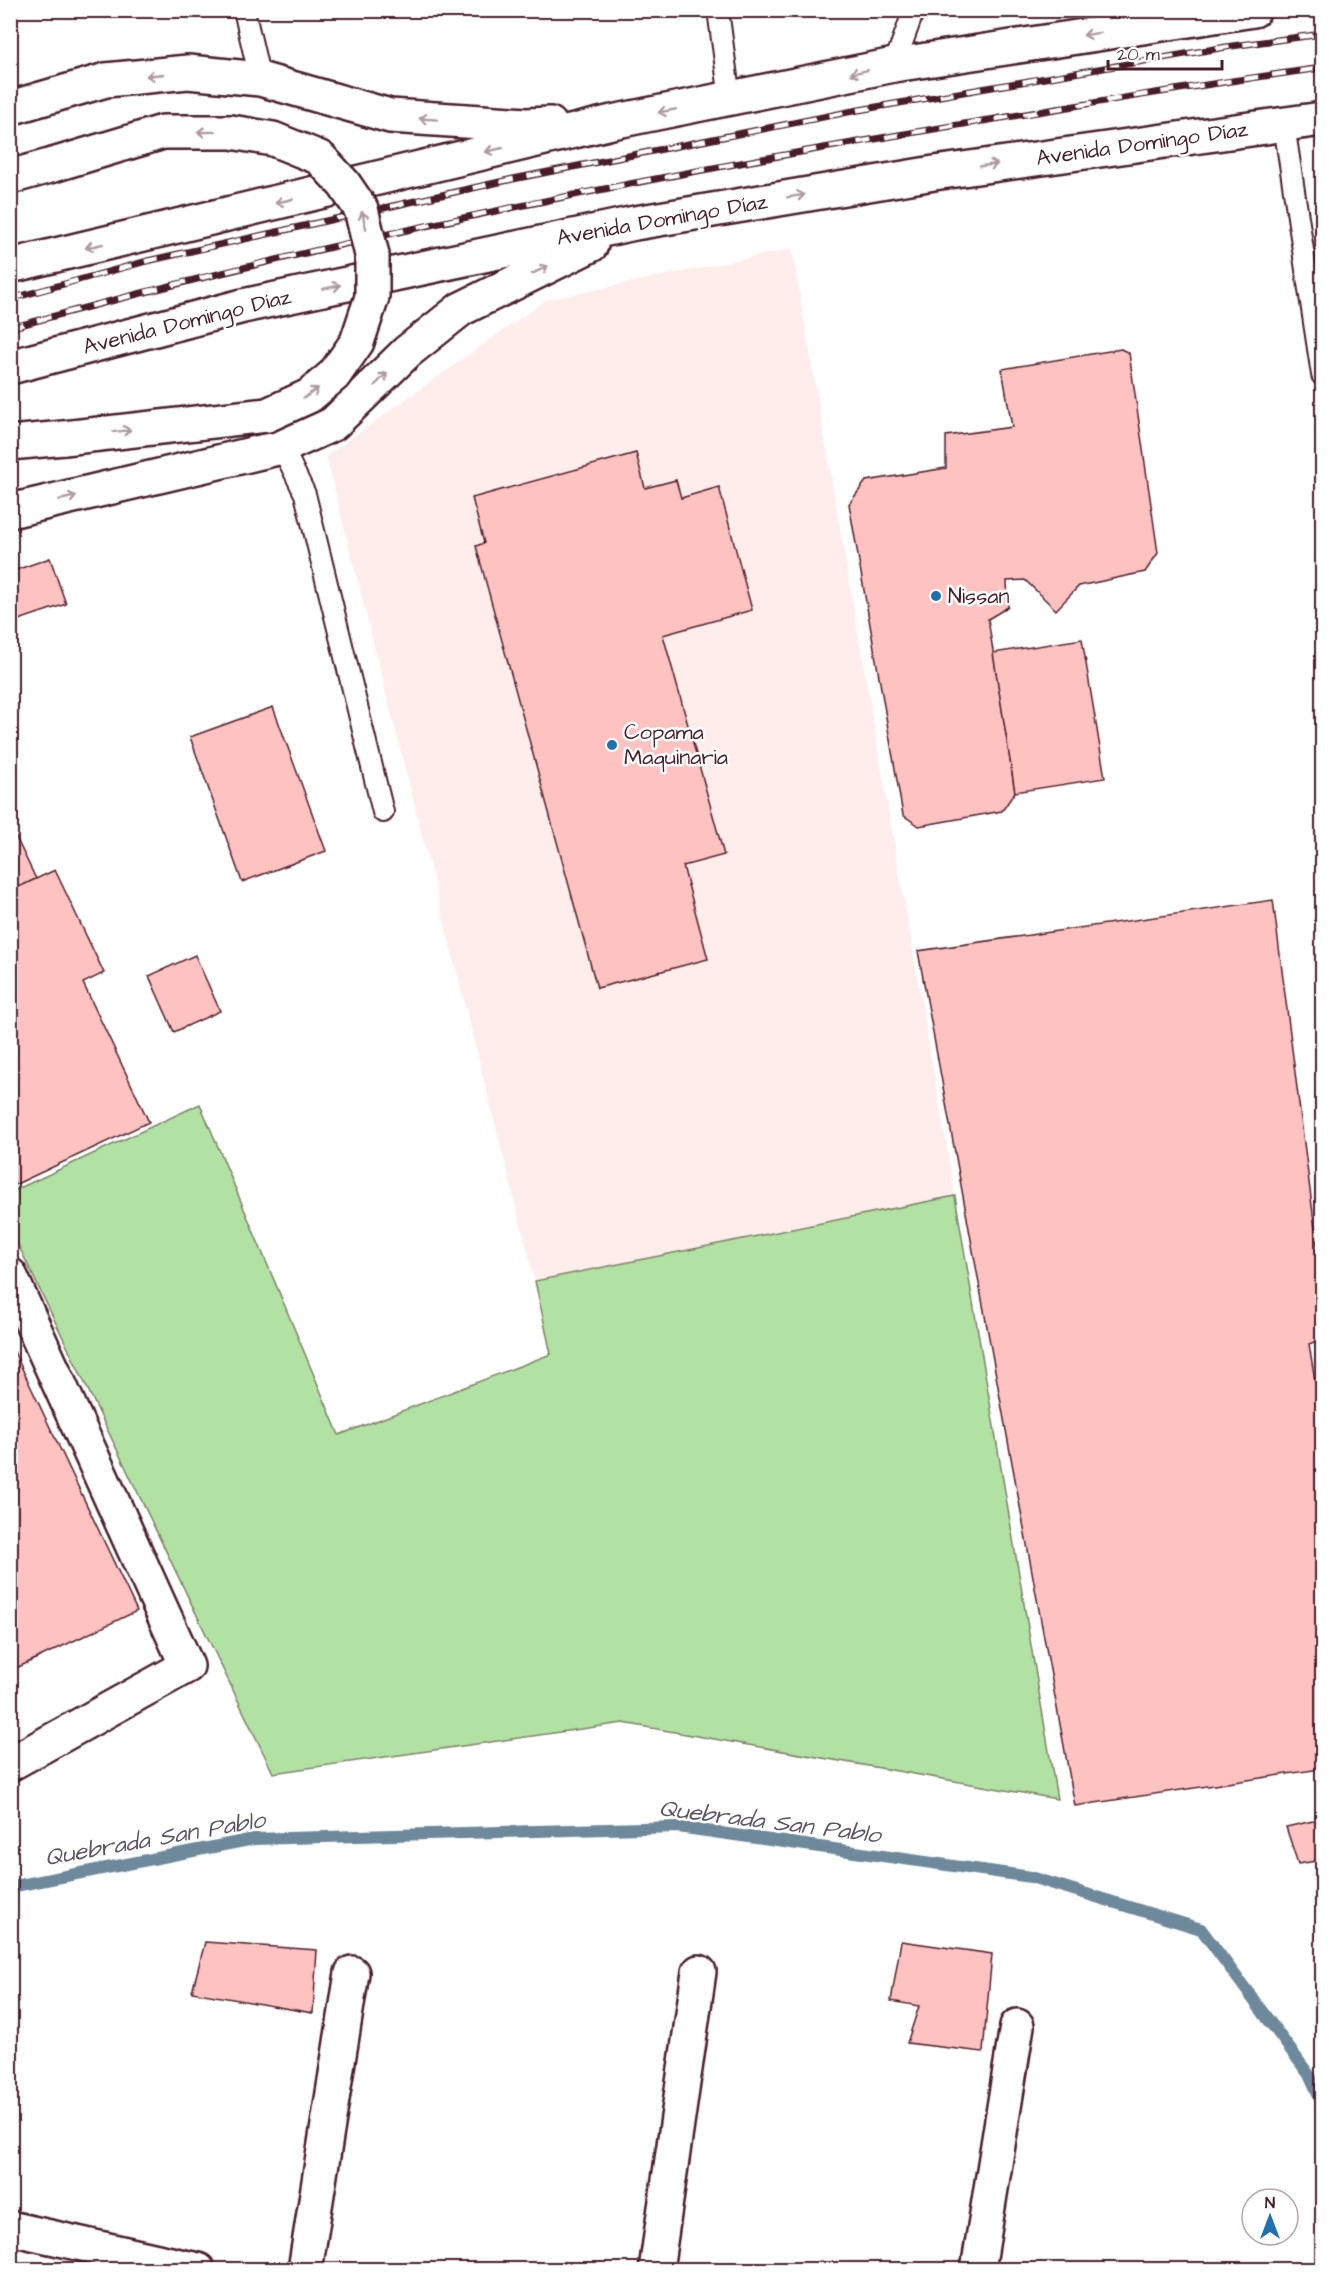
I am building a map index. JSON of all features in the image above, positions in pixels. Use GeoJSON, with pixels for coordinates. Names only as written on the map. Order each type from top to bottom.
{"type":"FeatureCollection","features":[{"type":"Feature","properties":{"kind":"main road"},"geometry":{"type":"LineString","coordinates":[[10,266],[612,122],[894,65],[1218,12],[1254,10]]}},
{"type":"Feature","properties":{"kind":"main road"},"geometry":{"type":"LineString","coordinates":[[10,108],[106,80],[188,72],[260,79],[390,117],[526,125],[612,122]]}},
{"type":"Feature","properties":{"kind":"main road","name":"Avenida Domingo Díaz"},"geometry":{"type":"LineString","coordinates":[[10,367],[243,306],[635,223],[934,173],[1323,119]]}},
{"type":"Feature","properties":{"kind":"main road"},"geometry":{"type":"LineString","coordinates":[[10,177],[163,132],[231,132],[273,139],[320,158],[344,184],[361,209],[372,255],[372,297],[357,342],[334,375],[309,396],[267,415],[10,443]]}},
{"type":"Feature","properties":{"kind":"main road"},"geometry":{"type":"LineString","coordinates":[[10,511],[282,447],[333,424],[407,352],[461,309],[635,223]]}},
{"type":"Feature","properties":{"kind":"main road"},"geometry":{"type":"LineString","coordinates":[[10,1275],[187,1666],[10,1764]]}},
{"type":"Feature","properties":{"kind":"main road"},"geometry":{"type":"LineString","coordinates":[[657,2270],[699,1972]]}},
{"type":"Feature","properties":{"kind":"main road"},"geometry":{"type":"LineString","coordinates":[[305,2270],[352,1973]]}},
{"type":"Feature","properties":{"kind":"main road"},"geometry":{"type":"LineString","coordinates":[[978,2270],[1017,2026]]}},
{"type":"Feature","properties":{"kind":"main road"},"geometry":{"type":"LineString","coordinates":[[10,2228],[198,2270]]}},
{"type":"Feature","properties":{"kind":"lane"},"geometry":{"type":"LineString","coordinates":[[244,10],[260,79]]}},
{"type":"Feature","properties":{"kind":"lane"},"geometry":{"type":"LineString","coordinates":[[718,10],[730,99]]}},
{"type":"Feature","properties":{"kind":"lane"},"geometry":{"type":"LineString","coordinates":[[894,65],[914,10]]}},
{"type":"Feature","properties":{"kind":"lane"},"geometry":{"type":"LineString","coordinates":[[1284,125],[1318,314],[1323,375]]}},
{"type":"Feature","properties":{"kind":"lane"},"geometry":{"type":"LineString","coordinates":[[282,447],[305,494],[382,812]]}},
{"type":"Feature","properties":{"kind":"shaded area"},"geometry":{"type":"Polygon","coordinates":[[[792,249],[955,1196],[535,1281],[326,456],[546,300],[792,249]]]}},
{"type":"Feature","properties":{"kind":"green space"},"geometry":{"type":"Polygon","coordinates":[[[200,1104],[339,1435],[551,1354],[535,1281],[955,1196],[1057,1799],[623,1723],[273,1773],[11,1230],[11,1192],[200,1104]]]}},
{"type":"Feature","properties":{"kind":"building","name":"Nissan"},"geometry":{"type":"Polygon","coordinates":[[[1121,349],[1129,353],[1158,553],[1145,572],[1079,586],[1056,610],[1025,580],[1007,581],[1008,607],[988,619],[1015,792],[1002,811],[919,826],[903,815],[849,504],[866,481],[946,468],[946,436],[1012,427],[1002,369],[1121,349]]]}},
{"type":"Feature","properties":{"kind":"building","name":"Copama Maquinaria"},"geometry":{"type":"Polygon","coordinates":[[[636,453],[645,488],[676,480],[681,498],[719,487],[752,610],[663,635],[724,855],[683,866],[708,959],[597,988],[476,546],[484,543],[472,498],[636,453]]]}},
{"type":"Feature","properties":{"kind":"building"},"geometry":{"type":"Polygon","coordinates":[[[50,558],[66,604],[10,623],[10,572],[50,558]]]}},
{"type":"Feature","properties":{"kind":"building"},"geometry":{"type":"Polygon","coordinates":[[[1082,639],[1105,778],[1015,792],[993,653],[1082,639]]]}},
{"type":"Feature","properties":{"kind":"building"},"geometry":{"type":"Polygon","coordinates":[[[273,707],[326,851],[242,882],[190,737],[273,707]]]}},
{"type":"Feature","properties":{"kind":"building"},"geometry":{"type":"Polygon","coordinates":[[[10,825],[36,879],[10,891],[10,825]]]}},
{"type":"Feature","properties":{"kind":"building"},"geometry":{"type":"Polygon","coordinates":[[[55,870],[104,973],[83,983],[149,1122],[10,1187],[10,891],[55,870]]]}},
{"type":"Feature","properties":{"kind":"building"},"geometry":{"type":"Polygon","coordinates":[[[1273,900],[1322,1284],[1322,1339],[1309,1344],[1322,1423],[1322,1783],[1320,1769],[1075,1806],[918,951],[1273,900]]]}},
{"type":"Feature","properties":{"kind":"building"},"geometry":{"type":"Polygon","coordinates":[[[195,955],[220,1011],[174,1032],[149,976],[195,955]]]}},
{"type":"Feature","properties":{"kind":"building"},"geometry":{"type":"Polygon","coordinates":[[[10,1343],[137,1611],[10,1671],[10,1343]]]}},
{"type":"Feature","properties":{"kind":"building"},"geometry":{"type":"Polygon","coordinates":[[[1322,1819],[1322,1860],[1298,1864],[1286,1827],[1322,1819]]]}},
{"type":"Feature","properties":{"kind":"building"},"geometry":{"type":"Polygon","coordinates":[[[901,1941],[992,1954],[983,2052],[907,2043],[919,2006],[891,2001],[901,1941]]]}},
{"type":"Feature","properties":{"kind":"building"},"geometry":{"type":"Polygon","coordinates":[[[205,1942],[317,1950],[313,2013],[192,1992],[205,1942]]]}},
{"type":"Feature","properties":{"kind":"waterway","name":"Quebrada San Pablo"},"geometry":{"type":"LineString","coordinates":[[10,1887],[254,1839],[678,1827],[1031,1877],[1201,1929],[1310,2076],[1322,2102]]}},
{"type":"Feature","properties":{"kind":"railway"},"geometry":{"type":"LineString","coordinates":[[10,299],[147,261],[513,179],[853,111],[1232,46],[1322,34]]}},
{"type":"Feature","properties":{"kind":"railway"},"geometry":{"type":"LineString","coordinates":[[10,328],[128,296],[365,239],[604,189],[844,144],[1322,68]]}},
{"type":"Feature","properties":{"kind":"place","name":"Nissan"},"geometry":{"type":"Point","coordinates":[936,596]}},
{"type":"Feature","properties":{"kind":"place","name":"Copama Maquinaria"},"geometry":{"type":"Point","coordinates":[612,745]}}]}
